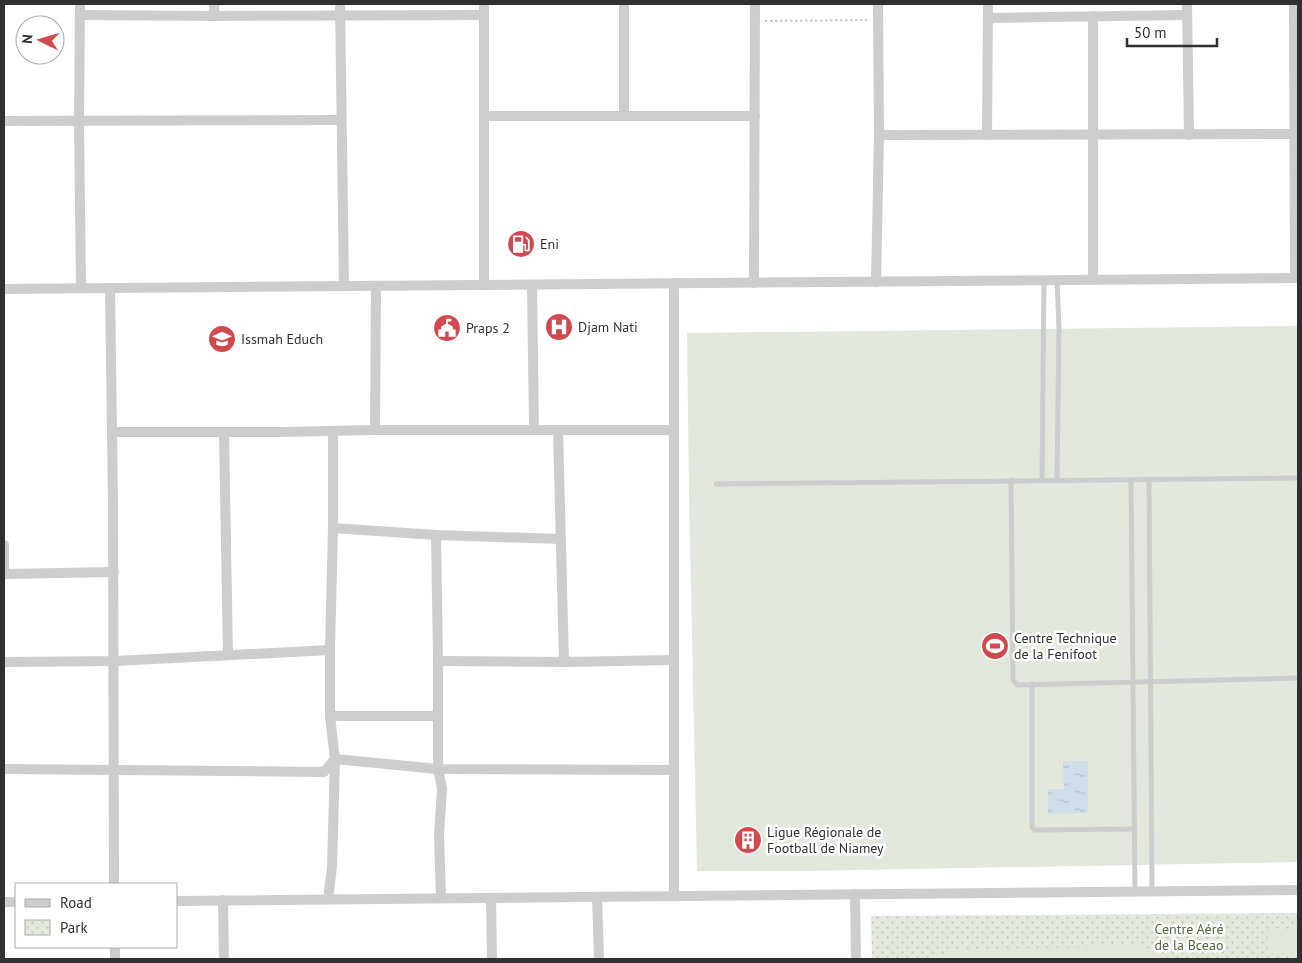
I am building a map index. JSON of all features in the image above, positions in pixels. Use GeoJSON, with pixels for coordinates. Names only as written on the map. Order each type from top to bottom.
{"type":"FeatureCollection","features":[{"type":"Feature","properties":{"kind":"street"},"geometry":{"type":"LineString","coordinates":[[80,4],[81,288]]}},
{"type":"Feature","properties":{"kind":"street"},"geometry":{"type":"LineString","coordinates":[[214,4],[214,16]]}},
{"type":"Feature","properties":{"kind":"street"},"geometry":{"type":"LineString","coordinates":[[340,4],[344,286]]}},
{"type":"Feature","properties":{"kind":"street"},"geometry":{"type":"LineString","coordinates":[[484,4],[484,285]]}},
{"type":"Feature","properties":{"kind":"street"},"geometry":{"type":"LineString","coordinates":[[624,4],[624,116]]}},
{"type":"Feature","properties":{"kind":"street"},"geometry":{"type":"LineString","coordinates":[[754,283],[755,4]]}},
{"type":"Feature","properties":{"kind":"street"},"geometry":{"type":"LineString","coordinates":[[876,282],[879,136],[878,4]]}},
{"type":"Feature","properties":{"kind":"street"},"geometry":{"type":"LineString","coordinates":[[987,135],[988,4]]}},
{"type":"Feature","properties":{"kind":"street"},"geometry":{"type":"LineString","coordinates":[[1187,4],[1189,135]]}},
{"type":"Feature","properties":{"kind":"street"},"geometry":{"type":"LineString","coordinates":[[4,289],[1297,278],[1294,4]]}},
{"type":"Feature","properties":{"kind":"street"},"geometry":{"type":"LineString","coordinates":[[80,15],[484,15]]}},
{"type":"Feature","properties":{"kind":"street"},"geometry":{"type":"LineString","coordinates":[[988,18],[1187,15]]}},
{"type":"Feature","properties":{"kind":"street"},"geometry":{"type":"LineString","coordinates":[[1093,16],[1093,280]]}},
{"type":"Feature","properties":{"kind":"street"},"geometry":{"type":"LineString","coordinates":[[484,116],[754,116]]}},
{"type":"Feature","properties":{"kind":"street"},"geometry":{"type":"LineString","coordinates":[[4,121],[341,120]]}},
{"type":"Feature","properties":{"kind":"street"},"geometry":{"type":"LineString","coordinates":[[879,136],[1295,134]]}},
{"type":"Feature","properties":{"kind":"street"},"geometry":{"type":"LineString","coordinates":[[674,283],[674,896]]}},
{"type":"Feature","properties":{"kind":"street"},"geometry":{"type":"LineString","coordinates":[[532,284],[534,430]]}},
{"type":"Feature","properties":{"kind":"street"},"geometry":{"type":"LineString","coordinates":[[375,430],[376,286]]}},
{"type":"Feature","properties":{"kind":"street"},"geometry":{"type":"LineString","coordinates":[[110,288],[114,572],[114,883]]}},
{"type":"Feature","properties":{"kind":"street"},"geometry":{"type":"LineString","coordinates":[[558,430],[564,662]]}},
{"type":"Feature","properties":{"kind":"street"},"geometry":{"type":"LineString","coordinates":[[113,432],[674,430]]}},
{"type":"Feature","properties":{"kind":"street"},"geometry":{"type":"LineString","coordinates":[[328,899],[332,867],[335,759],[330,716],[334,431]]}},
{"type":"Feature","properties":{"kind":"street"},"geometry":{"type":"LineString","coordinates":[[224,432],[228,655]]}},
{"type":"Feature","properties":{"kind":"street"},"geometry":{"type":"LineString","coordinates":[[334,528],[436,536],[560,539]]}},
{"type":"Feature","properties":{"kind":"street"},"geometry":{"type":"LineString","coordinates":[[436,536],[438,770],[442,789],[439,836],[441,898]]}},
{"type":"Feature","properties":{"kind":"street"},"geometry":{"type":"LineString","coordinates":[[4,546],[4,574],[114,572]]}},
{"type":"Feature","properties":{"kind":"street"},"geometry":{"type":"LineString","coordinates":[[4,662],[114,661],[330,650]]}},
{"type":"Feature","properties":{"kind":"street"},"geometry":{"type":"LineString","coordinates":[[438,661],[564,662],[673,660]]}},
{"type":"Feature","properties":{"kind":"street"},"geometry":{"type":"LineString","coordinates":[[330,716],[438,716]]}},
{"type":"Feature","properties":{"kind":"street"},"geometry":{"type":"LineString","coordinates":[[335,759],[438,770],[674,770]]}},
{"type":"Feature","properties":{"kind":"street"},"geometry":{"type":"LineString","coordinates":[[4,769],[324,772],[335,759]]}},
{"type":"Feature","properties":{"kind":"street"},"geometry":{"type":"LineString","coordinates":[[178,901],[1298,890]]}},
{"type":"Feature","properties":{"kind":"street"},"geometry":{"type":"LineString","coordinates":[[855,894],[856,959]]}},
{"type":"Feature","properties":{"kind":"street"},"geometry":{"type":"LineString","coordinates":[[598,897],[599,959]]}},
{"type":"Feature","properties":{"kind":"street"},"geometry":{"type":"LineString","coordinates":[[491,898],[492,959]]}},
{"type":"Feature","properties":{"kind":"street"},"geometry":{"type":"LineString","coordinates":[[223,900],[224,959]]}},
{"type":"Feature","properties":{"kind":"lane"},"geometry":{"type":"LineString","coordinates":[[1042,480],[1044,280]]}},
{"type":"Feature","properties":{"kind":"lane"},"geometry":{"type":"LineString","coordinates":[[1057,280],[1059,329],[1057,480]]}},
{"type":"Feature","properties":{"kind":"lane"},"geometry":{"type":"LineString","coordinates":[[716,484],[1298,478]]}},
{"type":"Feature","properties":{"kind":"lane"},"geometry":{"type":"LineString","coordinates":[[1010,480],[1013,680],[1017,685],[1298,678]]}},
{"type":"Feature","properties":{"kind":"lane"},"geometry":{"type":"LineString","coordinates":[[1131,480],[1135,892]]}},
{"type":"Feature","properties":{"kind":"lane"},"geometry":{"type":"LineString","coordinates":[[1149,480],[1152,891]]}},
{"type":"Feature","properties":{"kind":"lane"},"geometry":{"type":"LineString","coordinates":[[1032,684],[1032,828],[1035,830],[1135,829]]}},
{"type":"Feature","properties":{"kind":"path"},"geometry":{"type":"LineString","coordinates":[[755,21],[878,20]]}},
{"type":"Feature","properties":{"kind":"green space","name":"Centre Technique de la Fenifoot"},"geometry":{"type":"Polygon","coordinates":[[[1298,326],[1298,862],[805,871],[697,871],[687,333],[1298,326]]]}},
{"type":"Feature","properties":{"kind":"green space","name":"Centre Aéré de la Bceao"},"geometry":{"type":"Polygon","coordinates":[[[1298,913],[1298,959],[872,959],[871,916],[1298,913]]]}},
{"type":"Feature","properties":{"kind":"green space"},"geometry":{"type":"Polygon","coordinates":[[[1268,929],[1298,929],[1298,953],[1268,953],[1268,929]]]}},
{"type":"Feature","properties":{"kind":"green space"},"geometry":{"type":"Polygon","coordinates":[[[1141,946],[1162,954],[1168,959],[929,959],[953,950],[1141,946]]]}},
{"type":"Feature","properties":{"kind":"water"},"geometry":{"type":"Polygon","coordinates":[[[1063,761],[1088,761],[1088,813],[1048,814],[1048,789],[1064,789],[1063,761]]]}},
{"type":"Feature","properties":{"kind":"place","name":"Eni"},"geometry":{"type":"Point","coordinates":[521,244]}},
{"type":"Feature","properties":{"kind":"place","name":"Djam Nati"},"geometry":{"type":"Point","coordinates":[559,327]}},
{"type":"Feature","properties":{"kind":"place","name":"Praps 2"},"geometry":{"type":"Point","coordinates":[447,328]}},
{"type":"Feature","properties":{"kind":"place","name":"Issmah Educh"},"geometry":{"type":"Point","coordinates":[222,339]}},
{"type":"Feature","properties":{"kind":"place","name":"Centre Technique de la Fenifoot"},"geometry":{"type":"Point","coordinates":[995,646]}},
{"type":"Feature","properties":{"kind":"place","name":"Ligue Régionale de Football de Niamey"},"geometry":{"type":"Point","coordinates":[748,840]}}]}
